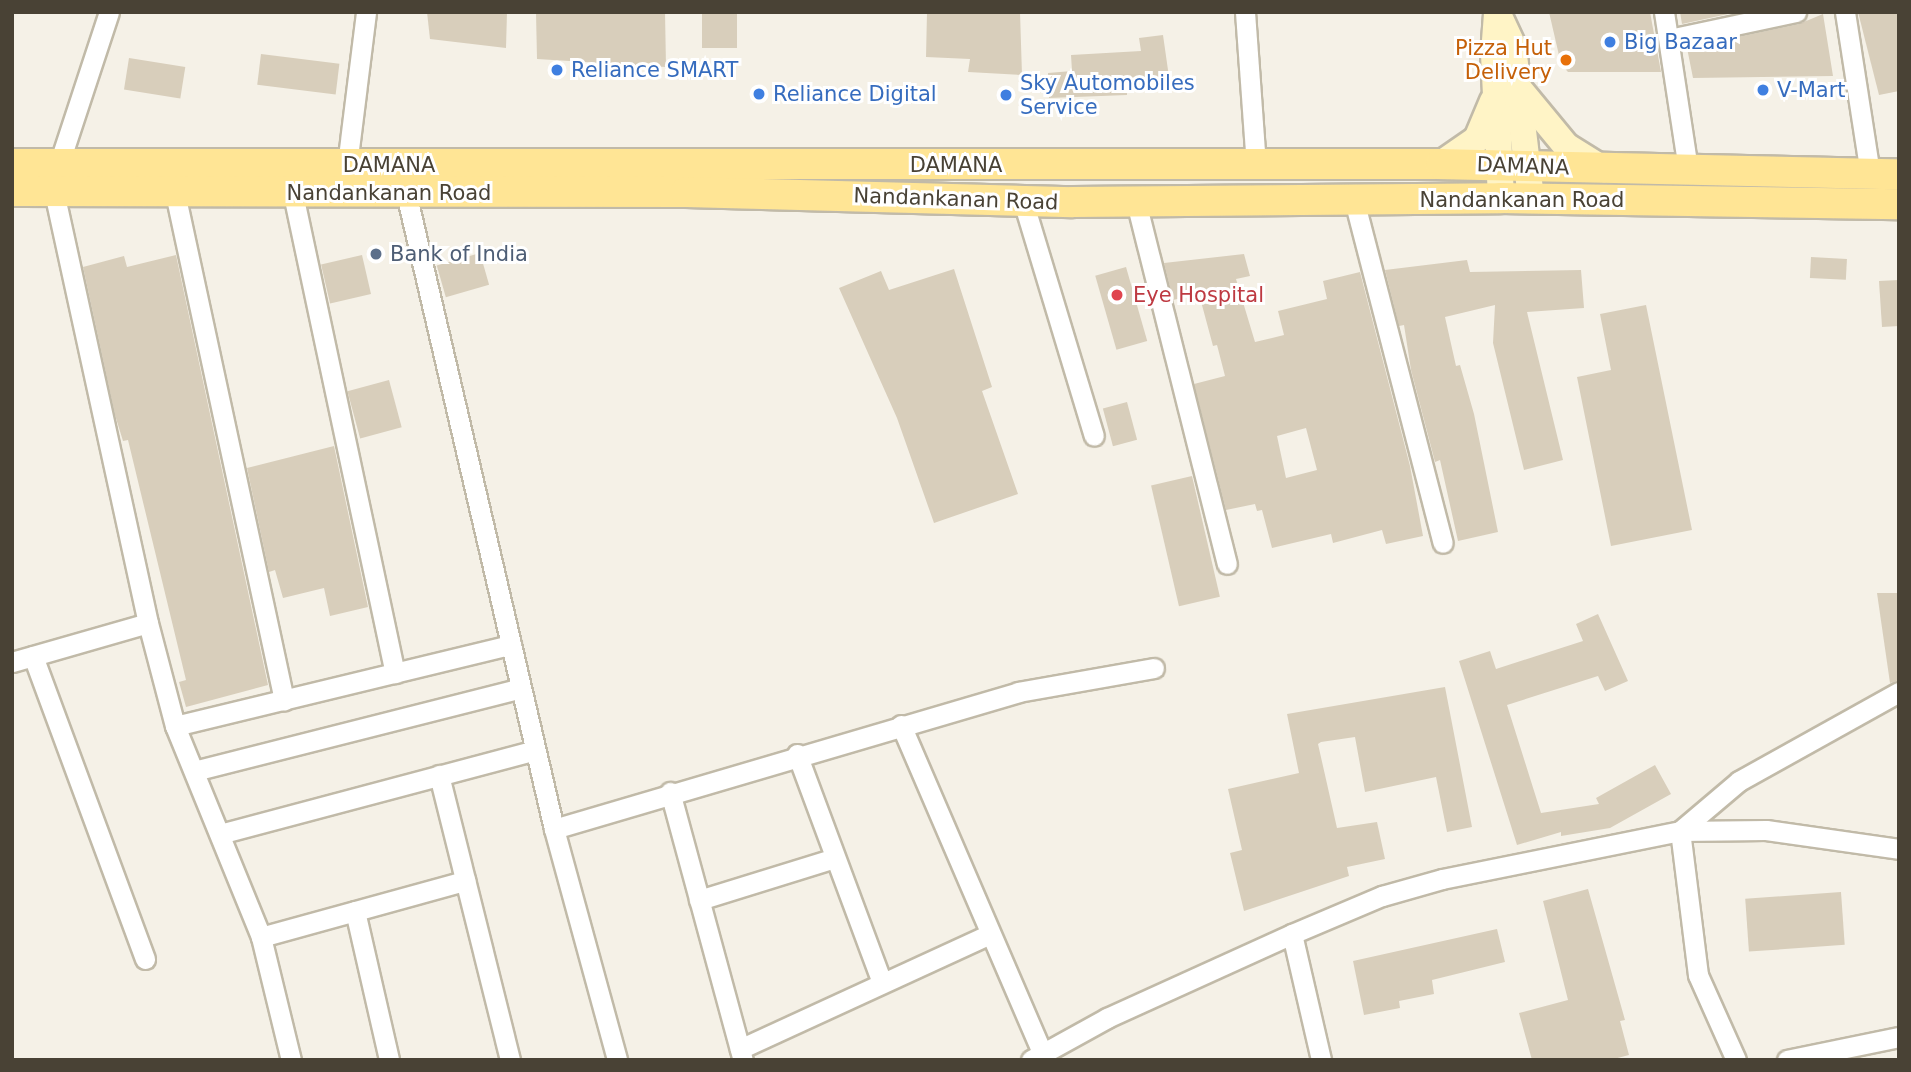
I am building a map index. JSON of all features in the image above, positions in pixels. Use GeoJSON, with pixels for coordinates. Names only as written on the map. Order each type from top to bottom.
{"type":"FeatureCollection","features":[{"type":"Feature","properties":{"kind":"main road"},"geometry":{"type":"LineString","coordinates":[[1497,12],[1513,47],[1507,88],[1514,165],[1531,199]]}},
{"type":"Feature","properties":{"kind":"main road"},"geometry":{"type":"LineString","coordinates":[[1441,164],[1477,139],[1507,88]]}},
{"type":"Feature","properties":{"kind":"main road"},"geometry":{"type":"LineString","coordinates":[[1507,88],[1566,146],[1603,169]]}},
{"type":"Feature","properties":{"kind":"main road","name":"DAMANA"},"geometry":{"type":"LineString","coordinates":[[12,164],[56,178],[347,165],[1441,164],[1884,174]]}},
{"type":"Feature","properties":{"kind":"main road"},"geometry":{"type":"LineString","coordinates":[[1501,198],[1514,165]]}},
{"type":"Feature","properties":{"kind":"main road","name":"Nandankanan Road"},"geometry":{"type":"LineString","coordinates":[[12,191],[56,178],[175,193],[686,192],[1023,201],[1501,198],[1899,204]]}},
{"type":"Feature","properties":{"kind":"street"},"geometry":{"type":"LineString","coordinates":[[109,12],[56,178],[148,623],[175,726],[261,937],[291,1060]]}},
{"type":"Feature","properties":{"kind":"street"},"geometry":{"type":"LineString","coordinates":[[347,165],[366,12]]}},
{"type":"Feature","properties":{"kind":"street"},"geometry":{"type":"LineString","coordinates":[[1245,12],[1252,62],[1256,164]]}},
{"type":"Feature","properties":{"kind":"street"},"geometry":{"type":"LineString","coordinates":[[1664,12],[1688,168]]}},
{"type":"Feature","properties":{"kind":"street"},"geometry":{"type":"LineString","coordinates":[[1669,39],[1796,12]]}},
{"type":"Feature","properties":{"kind":"street"},"geometry":{"type":"LineString","coordinates":[[1845,12],[1884,174]]}},
{"type":"Feature","properties":{"kind":"street"},"geometry":{"type":"LineString","coordinates":[[175,193],[284,700]]}},
{"type":"Feature","properties":{"kind":"street"},"geometry":{"type":"LineString","coordinates":[[406,193],[554,829],[617,1060]]}},
{"type":"Feature","properties":{"kind":"street"},"geometry":{"type":"LineString","coordinates":[[293,194],[395,673]]}},
{"type":"Feature","properties":{"kind":"street"},"geometry":{"type":"LineString","coordinates":[[1354,200],[1443,543]]}},
{"type":"Feature","properties":{"kind":"street"},"geometry":{"type":"LineString","coordinates":[[1023,201],[1094,436]]}},
{"type":"Feature","properties":{"kind":"street"},"geometry":{"type":"LineString","coordinates":[[1136,201],[1227,564]]}},
{"type":"Feature","properties":{"kind":"street"},"geometry":{"type":"LineString","coordinates":[[12,662],[148,623]]}},
{"type":"Feature","properties":{"kind":"street"},"geometry":{"type":"LineString","coordinates":[[175,726],[511,645]]}},
{"type":"Feature","properties":{"kind":"street"},"geometry":{"type":"LineString","coordinates":[[33,656],[145,959]]}},
{"type":"Feature","properties":{"kind":"street"},"geometry":{"type":"LineString","coordinates":[[554,829],[797,754],[1051,683],[1154,668]]}},
{"type":"Feature","properties":{"kind":"street"},"geometry":{"type":"LineString","coordinates":[[194,771],[521,688]]}},
{"type":"Feature","properties":{"kind":"street"},"geometry":{"type":"LineString","coordinates":[[1680,831],[1739,781],[1899,692]]}},
{"type":"Feature","properties":{"kind":"street"},"geometry":{"type":"LineString","coordinates":[[901,725],[990,934],[1036,1056],[1292,934],[1382,896],[1442,879],[1680,831],[1766,830],[1899,849]]}},
{"type":"Feature","properties":{"kind":"street"},"geometry":{"type":"LineString","coordinates":[[220,834],[535,750]]}},
{"type":"Feature","properties":{"kind":"street"},"geometry":{"type":"LineString","coordinates":[[797,754],[882,983]]}},
{"type":"Feature","properties":{"kind":"street"},"geometry":{"type":"LineString","coordinates":[[439,775],[510,1060]]}},
{"type":"Feature","properties":{"kind":"street"},"geometry":{"type":"LineString","coordinates":[[670,792],[742,1054],[882,983],[990,934]]}},
{"type":"Feature","properties":{"kind":"street"},"geometry":{"type":"LineString","coordinates":[[1680,831],[1698,975],[1737,1060]]}},
{"type":"Feature","properties":{"kind":"street"},"geometry":{"type":"LineString","coordinates":[[699,900],[835,858]]}},
{"type":"Feature","properties":{"kind":"street"},"geometry":{"type":"LineString","coordinates":[[261,937],[465,881]]}},
{"type":"Feature","properties":{"kind":"street"},"geometry":{"type":"LineString","coordinates":[[355,911],[389,1060]]}},
{"type":"Feature","properties":{"kind":"street"},"geometry":{"type":"LineString","coordinates":[[1292,934],[1321,1060]]}},
{"type":"Feature","properties":{"kind":"street"},"geometry":{"type":"LineString","coordinates":[[1787,1060],[1899,1037]]}},
{"type":"Feature","properties":{"kind":"building"},"geometry":{"type":"Polygon","coordinates":[[[427,12],[507,12],[506,48],[430,39],[427,12]]]}},
{"type":"Feature","properties":{"kind":"building"},"geometry":{"type":"Polygon","coordinates":[[[536,12],[665,12],[666,67],[537,59],[536,12]]]}},
{"type":"Feature","properties":{"kind":"building"},"geometry":{"type":"Polygon","coordinates":[[[702,12],[737,12],[737,48],[702,48],[702,12]]]}},
{"type":"Feature","properties":{"kind":"building"},"geometry":{"type":"Polygon","coordinates":[[[927,12],[1020,12],[1022,75],[968,72],[970,59],[926,57],[927,12]]]}},
{"type":"Feature","properties":{"kind":"building","name":"Big Bazaar"},"geometry":{"type":"Polygon","coordinates":[[[1549,12],[1650,12],[1661,72],[1568,72],[1561,64],[1549,12]]]}},
{"type":"Feature","properties":{"kind":"building"},"geometry":{"type":"Polygon","coordinates":[[[1680,12],[1728,12],[1728,14],[1682,24],[1680,12]]]}},
{"type":"Feature","properties":{"kind":"building"},"geometry":{"type":"Polygon","coordinates":[[[1858,12],[1899,12],[1899,91],[1879,95],[1858,12]]]}},
{"type":"Feature","properties":{"kind":"building"},"geometry":{"type":"Polygon","coordinates":[[[1823,14],[1833,76],[1693,78],[1687,48],[1799,24],[1823,14]]]}},
{"type":"Feature","properties":{"kind":"building"},"geometry":{"type":"Polygon","coordinates":[[[1163,35],[1169,77],[1127,84],[1127,95],[1049,98],[1048,73],[1072,71],[1071,55],[1141,51],[1139,38],[1163,35]]]}},
{"type":"Feature","properties":{"kind":"building"},"geometry":{"type":"Polygon","coordinates":[[[261,54],[339,64],[336,94],[257,85],[261,54]]]}},
{"type":"Feature","properties":{"kind":"building"},"geometry":{"type":"Polygon","coordinates":[[[129,58],[185,67],[180,99],[124,90],[129,58]]]}},
{"type":"Feature","properties":{"kind":"building"},"geometry":{"type":"Polygon","coordinates":[[[480,253],[489,285],[446,297],[437,265],[480,253]]]}},
{"type":"Feature","properties":{"kind":"building"},"geometry":{"type":"Polygon","coordinates":[[[1244,254],[1250,276],[1236,279],[1255,342],[1284,335],[1278,311],[1327,299],[1323,281],[1360,272],[1410,466],[1423,536],[1386,544],[1382,530],[1333,543],[1331,534],[1272,548],[1262,510],[1257,511],[1255,504],[1226,510],[1194,384],[1225,376],[1217,345],[1213,346],[1199,294],[1173,300],[1164,263],[1244,254]],[[1306,428],[1277,436],[1286,478],[1317,470],[1306,428]]]}},
{"type":"Feature","properties":{"kind":"building"},"geometry":{"type":"Polygon","coordinates":[[[176,255],[268,685],[186,707],[179,682],[186,680],[128,440],[123,441],[115,415],[83,267],[124,256],[127,267],[176,255]]]}},
{"type":"Feature","properties":{"kind":"building"},"geometry":{"type":"Polygon","coordinates":[[[362,255],[371,294],[330,303],[321,264],[362,255]]]}},
{"type":"Feature","properties":{"kind":"building"},"geometry":{"type":"Polygon","coordinates":[[[1811,257],[1847,259],[1846,280],[1810,278],[1811,257]]]}},
{"type":"Feature","properties":{"kind":"building"},"geometry":{"type":"Polygon","coordinates":[[[1467,260],[1470,272],[1581,270],[1584,308],[1527,312],[1563,460],[1524,470],[1493,343],[1495,305],[1445,317],[1456,366],[1460,365],[1474,414],[1498,532],[1458,541],[1440,460],[1435,462],[1411,370],[1404,325],[1399,326],[1385,270],[1467,260]]]}},
{"type":"Feature","properties":{"kind":"building"},"geometry":{"type":"Polygon","coordinates":[[[1126,267],[1147,341],[1116,350],[1095,276],[1126,267]]]}},
{"type":"Feature","properties":{"kind":"building"},"geometry":{"type":"Polygon","coordinates":[[[954,269],[992,387],[982,391],[1018,494],[934,523],[897,418],[839,288],[881,271],[889,290],[954,269]]]}},
{"type":"Feature","properties":{"kind":"building"},"geometry":{"type":"Polygon","coordinates":[[[1899,280],[1899,326],[1882,327],[1879,281],[1899,280]]]}},
{"type":"Feature","properties":{"kind":"building"},"geometry":{"type":"Polygon","coordinates":[[[1646,305],[1692,530],[1611,546],[1577,377],[1611,370],[1600,314],[1646,305]]]}},
{"type":"Feature","properties":{"kind":"building"},"geometry":{"type":"Polygon","coordinates":[[[389,380],[402,427],[360,438],[347,391],[389,380]]]}},
{"type":"Feature","properties":{"kind":"building"},"geometry":{"type":"Polygon","coordinates":[[[1127,402],[1137,440],[1113,446],[1103,408],[1127,402]]]}},
{"type":"Feature","properties":{"kind":"building"},"geometry":{"type":"Polygon","coordinates":[[[334,446],[368,607],[330,616],[324,588],[283,598],[275,570],[269,572],[247,468],[334,446]]]}},
{"type":"Feature","properties":{"kind":"building"},"geometry":{"type":"Polygon","coordinates":[[[1192,476],[1220,597],[1179,606],[1151,485],[1192,476]]]}},
{"type":"Feature","properties":{"kind":"building"},"geometry":{"type":"Polygon","coordinates":[[[1877,593],[1899,593],[1899,680],[1890,683],[1877,593]]]}},
{"type":"Feature","properties":{"kind":"building"},"geometry":{"type":"Polygon","coordinates":[[[1598,614],[1628,681],[1605,691],[1598,676],[1507,705],[1541,813],[1599,804],[1596,798],[1655,765],[1671,794],[1610,828],[1561,836],[1561,832],[1517,845],[1459,661],[1490,651],[1496,669],[1583,641],[1576,624],[1598,614]]]}},
{"type":"Feature","properties":{"kind":"building"},"geometry":{"type":"Polygon","coordinates":[[[1445,687],[1472,827],[1447,832],[1436,777],[1365,792],[1355,737],[1321,742],[1318,744],[1337,828],[1377,822],[1385,859],[1347,867],[1349,876],[1244,911],[1230,853],[1242,850],[1228,789],[1299,773],[1287,714],[1445,687]]]}},
{"type":"Feature","properties":{"kind":"building"},"geometry":{"type":"Polygon","coordinates":[[[1588,889],[1625,1020],[1620,1021],[1629,1055],[1610,1060],[1532,1060],[1519,1013],[1568,1000],[1543,901],[1588,889]]]}},
{"type":"Feature","properties":{"kind":"building"},"geometry":{"type":"Polygon","coordinates":[[[1841,892],[1845,945],[1749,952],[1745,899],[1841,892]]]}},
{"type":"Feature","properties":{"kind":"building"},"geometry":{"type":"Polygon","coordinates":[[[1497,929],[1505,962],[1432,980],[1434,994],[1399,1001],[1400,1008],[1364,1015],[1353,961],[1497,929]]]}},
{"type":"Feature","properties":{"kind":"place","name":"Big Bazaar"},"geometry":{"type":"Point","coordinates":[1610,42]}},
{"type":"Feature","properties":{"kind":"place","name":"Pizza Hut Delivery"},"geometry":{"type":"Point","coordinates":[1566,60]}},
{"type":"Feature","properties":{"kind":"place","name":"Reliance SMART"},"geometry":{"type":"Point","coordinates":[557,70]}},
{"type":"Feature","properties":{"kind":"place","name":"V-Mart"},"geometry":{"type":"Point","coordinates":[1763,90]}},
{"type":"Feature","properties":{"kind":"place","name":"Reliance Digital"},"geometry":{"type":"Point","coordinates":[759,94]}},
{"type":"Feature","properties":{"kind":"place","name":"Sky Automobiles Service"},"geometry":{"type":"Point","coordinates":[1006,95]}},
{"type":"Feature","properties":{"kind":"place","name":"Bank of India"},"geometry":{"type":"Point","coordinates":[376,254]}},
{"type":"Feature","properties":{"kind":"place","name":"Eye Hospital"},"geometry":{"type":"Point","coordinates":[1117,295]}}]}
